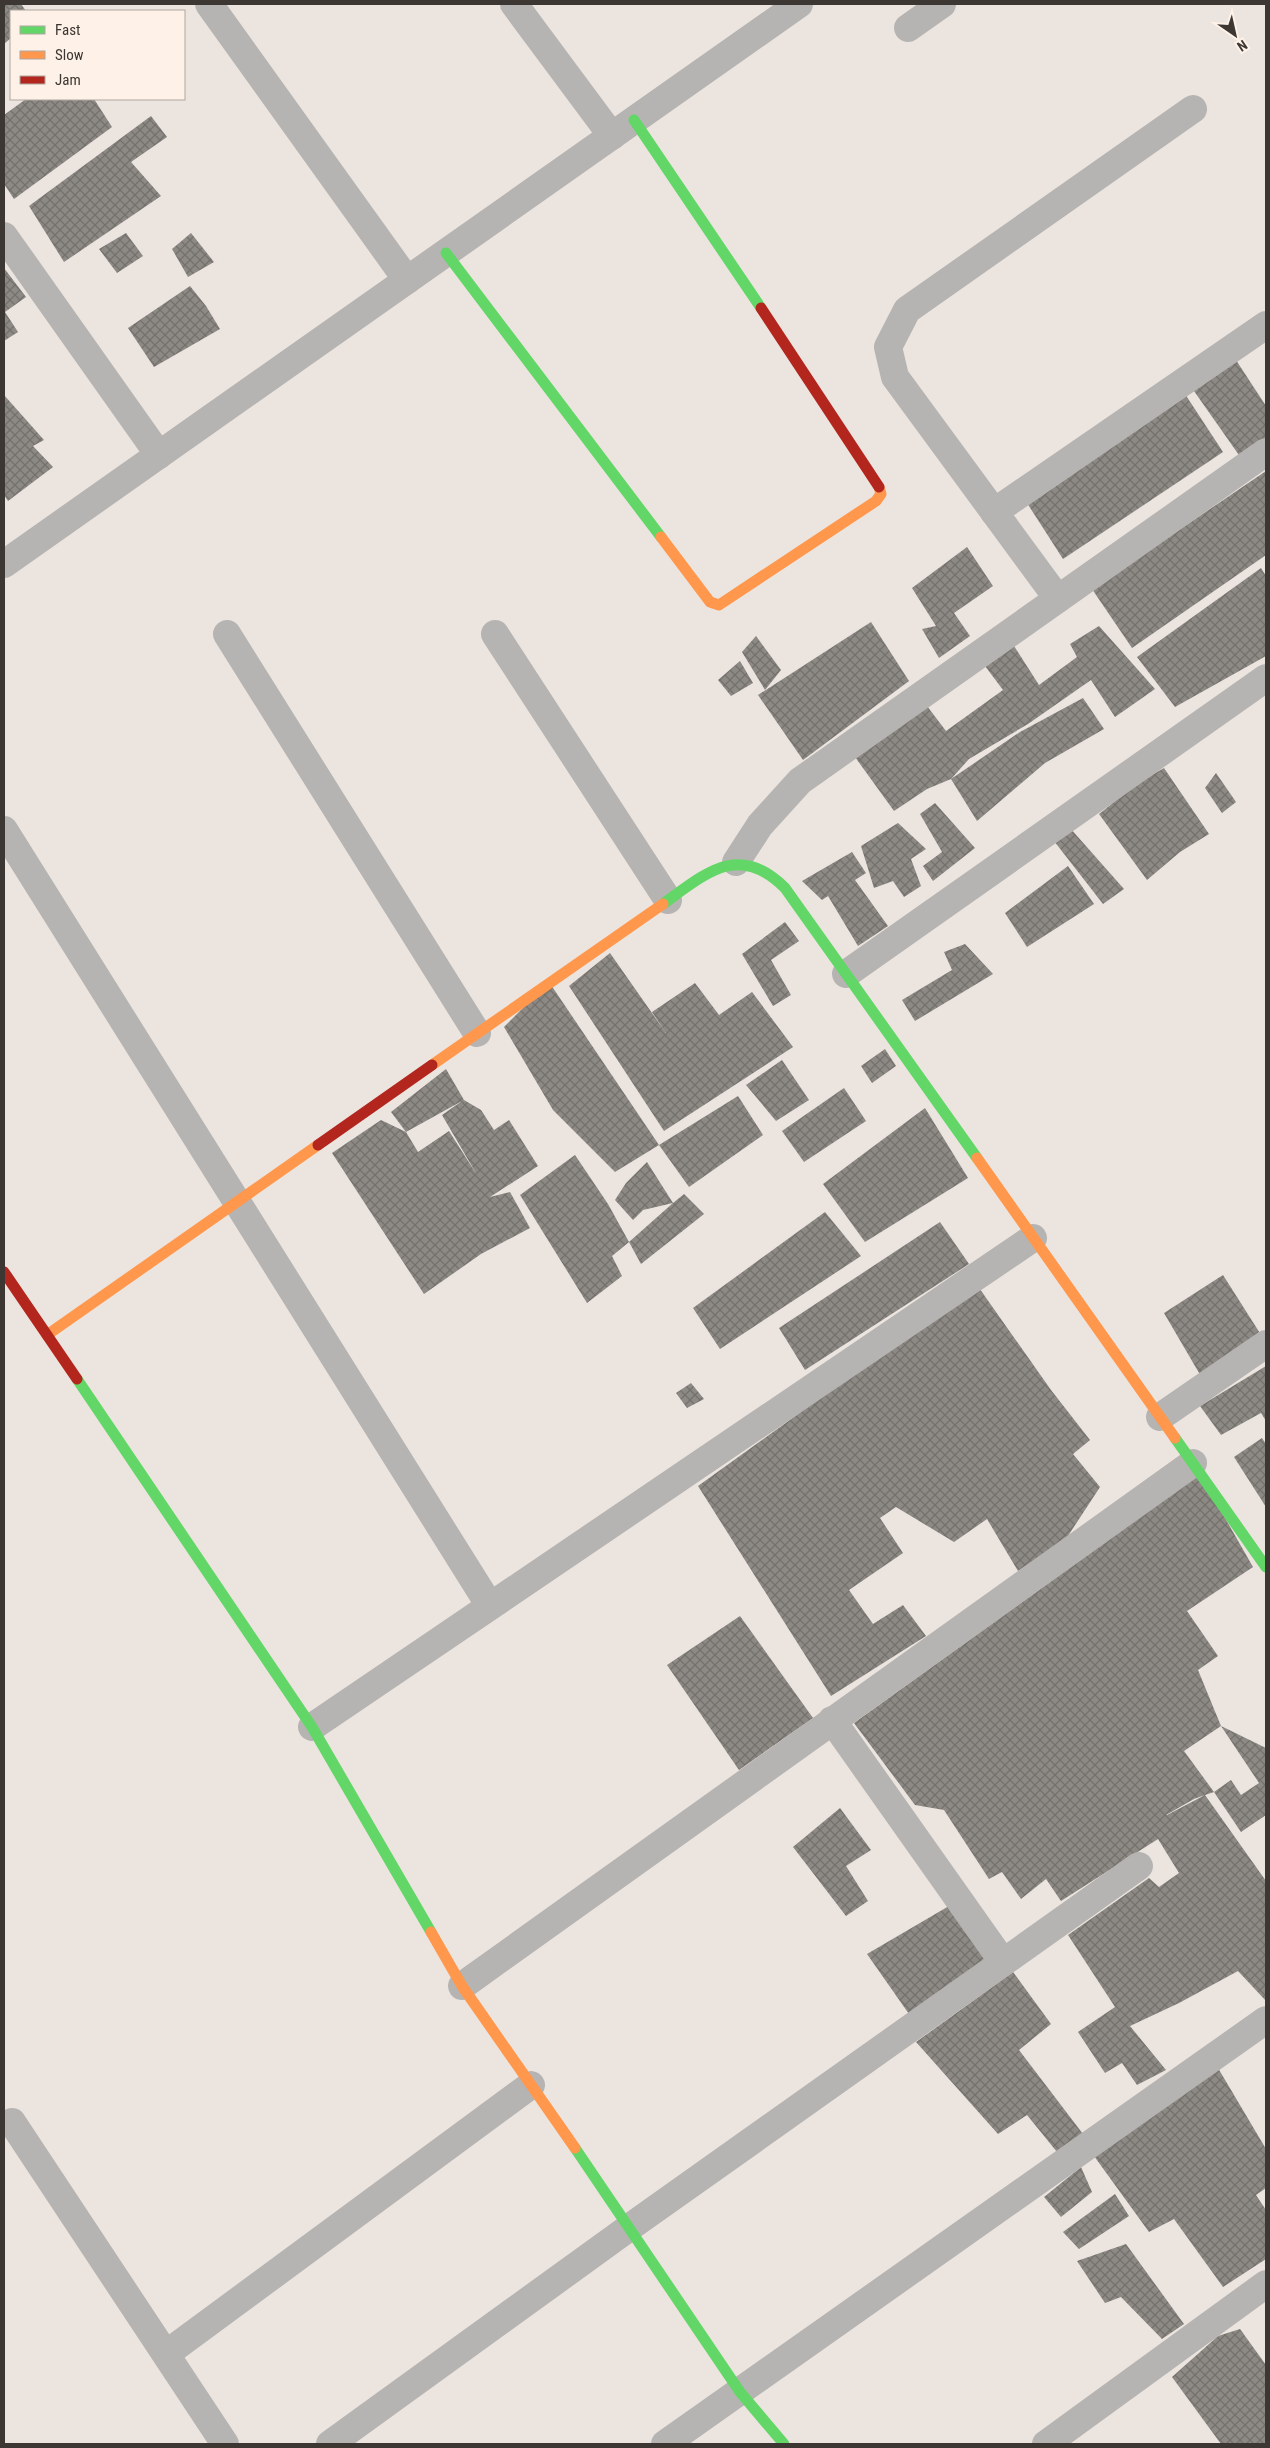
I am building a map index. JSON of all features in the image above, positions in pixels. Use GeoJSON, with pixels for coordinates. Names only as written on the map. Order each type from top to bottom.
{"type":"FeatureCollection","features":[{"type":"Feature","properties":{"kind":"street"},"geometry":{"type":"LineString","coordinates":[[209,4],[407,280]]}},
{"type":"Feature","properties":{"kind":"street"},"geometry":{"type":"LineString","coordinates":[[514,4],[612,136]]}},
{"type":"Feature","properties":{"kind":"street"},"geometry":{"type":"LineString","coordinates":[[4,564],[799,4]]}},
{"type":"Feature","properties":{"kind":"street"},"geometry":{"type":"LineString","coordinates":[[908,28],[942,4]]}},
{"type":"Feature","properties":{"kind":"street"},"geometry":{"type":"LineString","coordinates":[[1058,599],[895,377],[888,348],[907,310],[1193,109]]}},
{"type":"Feature","properties":{"kind":"street"},"geometry":{"type":"LineString","coordinates":[[446,253],[710,602],[719,605],[728,601],[876,501],[881,494],[878,483],[634,120]]}},
{"type":"Feature","properties":{"kind":"street"},"geometry":{"type":"LineString","coordinates":[[4,236],[159,454]]}},
{"type":"Feature","properties":{"kind":"street"},"geometry":{"type":"LineString","coordinates":[[994,512],[1266,326]]}},
{"type":"Feature","properties":{"kind":"street"},"geometry":{"type":"LineString","coordinates":[[736,862],[760,825],[800,781],[1266,452]]}},
{"type":"Feature","properties":{"kind":"street"},"geometry":{"type":"LineString","coordinates":[[227,634],[477,1033]]}},
{"type":"Feature","properties":{"kind":"street"},"geometry":{"type":"LineString","coordinates":[[495,634],[668,900]]}},
{"type":"Feature","properties":{"kind":"street"},"geometry":{"type":"LineString","coordinates":[[846,974],[1266,678]]}},
{"type":"Feature","properties":{"kind":"street"},"geometry":{"type":"LineString","coordinates":[[4,830],[490,1606]]}},
{"type":"Feature","properties":{"kind":"street"},"geometry":{"type":"LineString","coordinates":[[47,1335],[710,871],[736,862],[764,870],[785,888],[1266,1568]]}},
{"type":"Feature","properties":{"kind":"street"},"geometry":{"type":"LineString","coordinates":[[312,1727],[1033,1238]]}},
{"type":"Feature","properties":{"kind":"street"},"geometry":{"type":"LineString","coordinates":[[4,1272],[312,1727],[462,1986],[630,2227],[740,2392],[784,2444]]}},
{"type":"Feature","properties":{"kind":"street"},"geometry":{"type":"LineString","coordinates":[[1160,1417],[1266,1344]]}},
{"type":"Feature","properties":{"kind":"street"},"geometry":{"type":"LineString","coordinates":[[462,1986],[1193,1463]]}},
{"type":"Feature","properties":{"kind":"street"},"geometry":{"type":"LineString","coordinates":[[832,1720],[1003,1962]]}},
{"type":"Feature","properties":{"kind":"street"},"geometry":{"type":"LineString","coordinates":[[330,2444],[630,2227],[1139,1866]]}},
{"type":"Feature","properties":{"kind":"street"},"geometry":{"type":"LineString","coordinates":[[665,2444],[1266,2020]]}},
{"type":"Feature","properties":{"kind":"street"},"geometry":{"type":"LineString","coordinates":[[166,2354],[532,2085]]}},
{"type":"Feature","properties":{"kind":"street"},"geometry":{"type":"LineString","coordinates":[[12,2122],[225,2444]]}},
{"type":"Feature","properties":{"kind":"street"},"geometry":{"type":"LineString","coordinates":[[1046,2444],[1266,2284]]}},
{"type":"Feature","properties":{"kind":"building"},"geometry":{"type":"Polygon","coordinates":[[[4,4],[21,4],[25,10],[10,10],[10,39],[4,44],[4,4]]]}},
{"type":"Feature","properties":{"kind":"building"},"geometry":{"type":"Polygon","coordinates":[[[25,100],[95,100],[112,127],[14,199],[4,184],[4,115],[25,100]]]}},
{"type":"Feature","properties":{"kind":"building"},"geometry":{"type":"Polygon","coordinates":[[[151,116],[167,137],[131,162],[161,196],[64,262],[29,206],[151,116]]]}},
{"type":"Feature","properties":{"kind":"building"},"geometry":{"type":"Polygon","coordinates":[[[126,233],[143,256],[117,273],[99,249],[126,233]]]}},
{"type":"Feature","properties":{"kind":"building"},"geometry":{"type":"Polygon","coordinates":[[[191,233],[214,262],[188,277],[172,249],[191,233]]]}},
{"type":"Feature","properties":{"kind":"building"},"geometry":{"type":"Polygon","coordinates":[[[4,268],[26,297],[5,312],[18,332],[4,341],[4,268]]]}},
{"type":"Feature","properties":{"kind":"building"},"geometry":{"type":"Polygon","coordinates":[[[190,286],[206,306],[220,329],[154,367],[128,328],[190,286]]]}},
{"type":"Feature","properties":{"kind":"building"},"geometry":{"type":"Polygon","coordinates":[[[1234,357],[1266,406],[1266,438],[1241,458],[1194,391],[1234,357]]]}},
{"type":"Feature","properties":{"kind":"building"},"geometry":{"type":"Polygon","coordinates":[[[1185,394],[1223,452],[1063,559],[1027,503],[1185,394]]]}},
{"type":"Feature","properties":{"kind":"building"},"geometry":{"type":"Polygon","coordinates":[[[4,395],[44,440],[33,446],[53,467],[8,501],[4,495],[4,395]]]}},
{"type":"Feature","properties":{"kind":"building"},"geometry":{"type":"Polygon","coordinates":[[[1266,471],[1266,555],[1132,648],[1092,589],[1266,471]]]}},
{"type":"Feature","properties":{"kind":"building"},"geometry":{"type":"Polygon","coordinates":[[[967,547],[993,586],[954,613],[970,636],[939,658],[922,629],[936,626],[912,588],[967,547]]]}},
{"type":"Feature","properties":{"kind":"building"},"geometry":{"type":"Polygon","coordinates":[[[1261,568],[1266,576],[1266,656],[1175,707],[1137,657],[1261,568]]]}},
{"type":"Feature","properties":{"kind":"building"},"geometry":{"type":"Polygon","coordinates":[[[871,622],[909,681],[803,760],[758,695],[871,622]]]}},
{"type":"Feature","properties":{"kind":"building"},"geometry":{"type":"Polygon","coordinates":[[[1099,626],[1155,689],[1115,717],[1091,680],[1028,724],[969,759],[951,779],[927,789],[894,811],[855,757],[927,706],[946,731],[1003,690],[985,666],[1007,635],[1039,685],[1077,657],[1070,644],[1099,626]]]}},
{"type":"Feature","properties":{"kind":"building"},"geometry":{"type":"Polygon","coordinates":[[[756,636],[781,670],[765,690],[742,652],[756,636]]]}},
{"type":"Feature","properties":{"kind":"building"},"geometry":{"type":"Polygon","coordinates":[[[740,661],[753,683],[731,696],[718,680],[740,661]]]}},
{"type":"Feature","properties":{"kind":"building"},"geometry":{"type":"Polygon","coordinates":[[[1083,698],[1104,729],[1045,763],[977,821],[951,779],[1020,732],[1083,698]]]}},
{"type":"Feature","properties":{"kind":"building"},"geometry":{"type":"Polygon","coordinates":[[[1164,768],[1209,834],[1180,852],[1147,880],[1099,814],[1138,783],[1164,768]]]}},
{"type":"Feature","properties":{"kind":"building"},"geometry":{"type":"Polygon","coordinates":[[[1216,773],[1236,802],[1222,813],[1205,788],[1216,773]]]}},
{"type":"Feature","properties":{"kind":"building"},"geometry":{"type":"Polygon","coordinates":[[[935,803],[975,848],[933,881],[923,866],[942,852],[920,814],[935,803]]]}},
{"type":"Feature","properties":{"kind":"building"},"geometry":{"type":"Polygon","coordinates":[[[898,823],[926,849],[911,859],[921,886],[904,897],[893,881],[874,888],[861,846],[898,823]]]}},
{"type":"Feature","properties":{"kind":"building"},"geometry":{"type":"Polygon","coordinates":[[[1070,828],[1124,889],[1103,904],[1054,841],[1070,828]]]}},
{"type":"Feature","properties":{"kind":"building"},"geometry":{"type":"Polygon","coordinates":[[[852,852],[866,873],[855,880],[888,926],[858,946],[828,896],[822,900],[802,881],[852,852]]]}},
{"type":"Feature","properties":{"kind":"building"},"geometry":{"type":"Polygon","coordinates":[[[1068,866],[1094,904],[1027,947],[1005,913],[1068,866]]]}},
{"type":"Feature","properties":{"kind":"building"},"geometry":{"type":"Polygon","coordinates":[[[785,922],[799,941],[771,960],[791,995],[773,1006],[742,954],[785,922]]]}},
{"type":"Feature","properties":{"kind":"building"},"geometry":{"type":"Polygon","coordinates":[[[965,944],[993,974],[915,1021],[902,1000],[952,970],[944,952],[965,944]]]}},
{"type":"Feature","properties":{"kind":"building"},"geometry":{"type":"Polygon","coordinates":[[[610,953],[666,1033],[652,1012],[695,983],[719,1015],[752,992],[793,1047],[664,1131],[569,986],[610,953]]]}},
{"type":"Feature","properties":{"kind":"building"},"geometry":{"type":"Polygon","coordinates":[[[549,982],[659,1145],[615,1172],[553,1110],[504,1027],[549,982]]]}},
{"type":"Feature","properties":{"kind":"building"},"geometry":{"type":"Polygon","coordinates":[[[885,1049],[896,1066],[872,1083],[861,1066],[885,1049]]]}},
{"type":"Feature","properties":{"kind":"building"},"geometry":{"type":"Polygon","coordinates":[[[782,1060],[809,1100],[776,1121],[746,1085],[782,1060]]]}},
{"type":"Feature","properties":{"kind":"building"},"geometry":{"type":"Polygon","coordinates":[[[446,1069],[464,1100],[481,1110],[494,1130],[509,1120],[538,1166],[490,1197],[510,1192],[530,1228],[481,1254],[424,1294],[332,1153],[381,1120],[406,1132],[391,1112],[446,1069]],[[462,1101],[406,1132],[418,1152],[449,1131],[477,1175],[442,1115],[462,1101]]]}},
{"type":"Feature","properties":{"kind":"building"},"geometry":{"type":"Polygon","coordinates":[[[844,1088],[866,1121],[804,1162],[782,1131],[844,1088]]]}},
{"type":"Feature","properties":{"kind":"building"},"geometry":{"type":"Polygon","coordinates":[[[738,1096],[763,1135],[689,1187],[659,1145],[738,1096]]]}},
{"type":"Feature","properties":{"kind":"building"},"geometry":{"type":"Polygon","coordinates":[[[925,1108],[968,1178],[865,1242],[823,1184],[925,1108]]]}},
{"type":"Feature","properties":{"kind":"building"},"geometry":{"type":"Polygon","coordinates":[[[575,1155],[608,1204],[629,1242],[612,1256],[622,1276],[587,1303],[520,1195],[575,1155]]]}},
{"type":"Feature","properties":{"kind":"building"},"geometry":{"type":"Polygon","coordinates":[[[647,1162],[673,1203],[643,1210],[633,1220],[615,1200],[626,1183],[647,1162]]]}},
{"type":"Feature","properties":{"kind":"building"},"geometry":{"type":"Polygon","coordinates":[[[684,1194],[704,1214],[641,1264],[629,1242],[684,1194]]]}},
{"type":"Feature","properties":{"kind":"building"},"geometry":{"type":"Polygon","coordinates":[[[825,1212],[861,1256],[720,1349],[693,1308],[825,1212]]]}},
{"type":"Feature","properties":{"kind":"building"},"geometry":{"type":"Polygon","coordinates":[[[940,1222],[969,1264],[805,1370],[779,1328],[940,1222]]]}},
{"type":"Feature","properties":{"kind":"building"},"geometry":{"type":"Polygon","coordinates":[[[1223,1275],[1263,1338],[1202,1378],[1164,1313],[1223,1275]]]}},
{"type":"Feature","properties":{"kind":"building"},"geometry":{"type":"Polygon","coordinates":[[[977,1285],[1051,1390],[1090,1440],[1073,1454],[1100,1487],[1066,1539],[1018,1571],[987,1519],[954,1542],[896,1507],[880,1518],[903,1553],[849,1590],[873,1624],[903,1605],[926,1636],[831,1696],[698,1486],[977,1285]]]}},
{"type":"Feature","properties":{"kind":"building"},"geometry":{"type":"Polygon","coordinates":[[[1266,1366],[1266,1421],[1261,1413],[1221,1435],[1200,1406],[1266,1366]]]}},
{"type":"Feature","properties":{"kind":"building"},"geometry":{"type":"Polygon","coordinates":[[[691,1383],[704,1399],[687,1408],[676,1393],[691,1383]]]}},
{"type":"Feature","properties":{"kind":"building"},"geometry":{"type":"Polygon","coordinates":[[[1262,1438],[1266,1444],[1266,1507],[1234,1457],[1262,1438]]]}},
{"type":"Feature","properties":{"kind":"building"},"geometry":{"type":"Polygon","coordinates":[[[1200,1474],[1253,1567],[1187,1611],[1218,1656],[1198,1670],[1221,1726],[1184,1751],[1214,1792],[1205,1795],[1266,1881],[1266,2001],[1238,1971],[1179,2003],[1130,2026],[1166,2070],[1137,2085],[1122,2063],[1105,2073],[1078,2032],[1115,2007],[1068,1935],[1149,1878],[1159,1887],[1179,1873],[1158,1839],[1061,1901],[1046,1879],[1021,1899],[1002,1872],[989,1879],[944,1810],[915,1805],[854,1723],[1200,1474]],[[1205,1795],[1194,1799],[1167,1815],[1205,1795]]]}},
{"type":"Feature","properties":{"kind":"building"},"geometry":{"type":"Polygon","coordinates":[[[740,1616],[813,1718],[739,1770],[667,1665],[740,1616]]]}},
{"type":"Feature","properties":{"kind":"building"},"geometry":{"type":"Polygon","coordinates":[[[1221,1726],[1266,1748],[1266,1815],[1241,1832],[1214,1792],[1231,1780],[1241,1795],[1259,1783],[1221,1726]]]}},
{"type":"Feature","properties":{"kind":"building"},"geometry":{"type":"Polygon","coordinates":[[[840,1808],[871,1850],[846,1866],[868,1901],[846,1916],[793,1847],[840,1808]]]}},
{"type":"Feature","properties":{"kind":"building"},"geometry":{"type":"Polygon","coordinates":[[[949,1906],[994,1950],[916,2024],[867,1954],[949,1906]]]}},
{"type":"Feature","properties":{"kind":"building"},"geometry":{"type":"Polygon","coordinates":[[[1013,1972],[1051,2024],[1019,2050],[1083,2134],[1057,2152],[1027,2115],[998,2134],[916,2042],[1013,1972]]]}},
{"type":"Feature","properties":{"kind":"building"},"geometry":{"type":"Polygon","coordinates":[[[1218,2068],[1266,2149],[1266,2188],[1256,2195],[1266,2210],[1266,2259],[1223,2287],[1174,2219],[1149,2232],[1094,2156],[1218,2068]]]}},
{"type":"Feature","properties":{"kind":"building"},"geometry":{"type":"Polygon","coordinates":[[[1081,2167],[1092,2192],[1061,2217],[1044,2197],[1081,2167]]]}},
{"type":"Feature","properties":{"kind":"building"},"geometry":{"type":"Polygon","coordinates":[[[1115,2194],[1129,2216],[1079,2249],[1063,2232],[1115,2194]]]}},
{"type":"Feature","properties":{"kind":"building"},"geometry":{"type":"Polygon","coordinates":[[[1126,2244],[1184,2324],[1162,2339],[1121,2297],[1105,2303],[1077,2261],[1126,2244]]]}},
{"type":"Feature","properties":{"kind":"building"},"geometry":{"type":"Polygon","coordinates":[[[1240,2329],[1266,2365],[1266,2444],[1221,2444],[1172,2377],[1218,2336],[1240,2329]]]}},
{"type":"Feature","properties":{"kind":"traffic: fast"},"geometry":{"type":"LineString","coordinates":[[634,120],[761,308]]}},
{"type":"Feature","properties":{"kind":"traffic: fast"},"geometry":{"type":"LineString","coordinates":[[446,253],[661,537]]}},
{"type":"Feature","properties":{"kind":"traffic: fast"},"geometry":{"type":"LineString","coordinates":[[663,904],[708,873],[723,867],[738,865],[753,867],[768,874],[785,888],[977,1158]]}},
{"type":"Feature","properties":{"kind":"traffic: fast"},"geometry":{"type":"LineString","coordinates":[[77,1379],[312,1727],[431,1932]]}},
{"type":"Feature","properties":{"kind":"traffic: fast"},"geometry":{"type":"LineString","coordinates":[[1175,1438],[1266,1567]]}},
{"type":"Feature","properties":{"kind":"traffic: fast"},"geometry":{"type":"LineString","coordinates":[[575,2148],[740,2392],[784,2444]]}},
{"type":"Feature","properties":{"kind":"traffic: slow"},"geometry":{"type":"LineString","coordinates":[[661,537],[710,602],[719,605],[876,501],[881,494],[879,487]]}},
{"type":"Feature","properties":{"kind":"traffic: slow"},"geometry":{"type":"LineString","coordinates":[[432,1065],[663,904]]}},
{"type":"Feature","properties":{"kind":"traffic: slow"},"geometry":{"type":"LineString","coordinates":[[47,1335],[318,1145]]}},
{"type":"Feature","properties":{"kind":"traffic: slow"},"geometry":{"type":"LineString","coordinates":[[977,1158],[1175,1438]]}},
{"type":"Feature","properties":{"kind":"traffic: slow"},"geometry":{"type":"LineString","coordinates":[[431,1932],[462,1986],[575,2148]]}},
{"type":"Feature","properties":{"kind":"traffic: jam"},"geometry":{"type":"LineString","coordinates":[[761,308],[879,487]]}},
{"type":"Feature","properties":{"kind":"traffic: jam"},"geometry":{"type":"LineString","coordinates":[[318,1145],[432,1065]]}},
{"type":"Feature","properties":{"kind":"traffic: jam"},"geometry":{"type":"LineString","coordinates":[[4,1272],[77,1379]]}}]}
